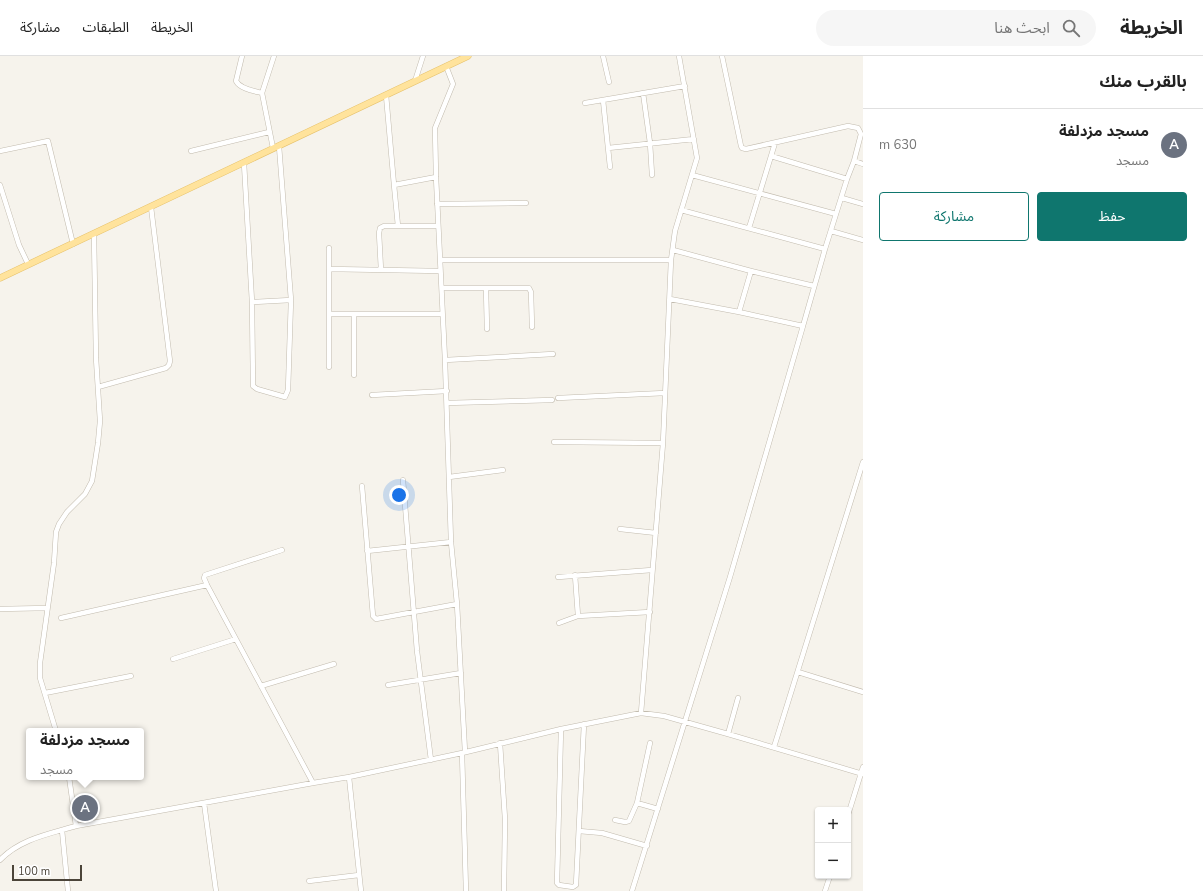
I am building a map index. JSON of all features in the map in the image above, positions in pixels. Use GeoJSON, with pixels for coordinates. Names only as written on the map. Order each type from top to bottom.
{"type":"FeatureCollection","features":[{"type":"Feature","properties":{"kind":"main road"},"geometry":{"type":"LineString","coordinates":[[0,278],[468,56]]}},
{"type":"Feature","properties":{"kind":"street"},"geometry":{"type":"LineString","coordinates":[[242,56],[236,81],[238,84],[246,88],[262,93]]}},
{"type":"Feature","properties":{"kind":"street"},"geometry":{"type":"LineString","coordinates":[[244,163],[252,302],[253,386],[257,389],[285,397],[288,390],[291,300],[276,147],[269,132],[262,93],[274,56]]}},
{"type":"Feature","properties":{"kind":"street"},"geometry":{"type":"LineString","coordinates":[[415,81],[423,56]]}},
{"type":"Feature","properties":{"kind":"street"},"geometry":{"type":"LineString","coordinates":[[598,56],[604,58],[609,82]]}},
{"type":"Feature","properties":{"kind":"street"},"geometry":{"type":"LineString","coordinates":[[641,713],[663,442],[671,260],[675,231],[697,158],[679,56]]}},
{"type":"Feature","properties":{"kind":"street"},"geometry":{"type":"LineString","coordinates":[[632,891],[730,577],[814,286],[854,161],[861,134],[858,128],[848,126],[775,143],[746,149],[742,148],[722,56]]}},
{"type":"Feature","properties":{"kind":"street"},"geometry":{"type":"LineString","coordinates":[[446,66],[454,84],[435,128],[436,177],[447,392],[450,542],[457,604],[461,673],[466,891]]}},
{"type":"Feature","properties":{"kind":"street"},"geometry":{"type":"LineString","coordinates":[[585,103],[685,86]]}},
{"type":"Feature","properties":{"kind":"street"},"geometry":{"type":"LineString","coordinates":[[643,93],[650,143],[652,175]]}},
{"type":"Feature","properties":{"kind":"street"},"geometry":{"type":"LineString","coordinates":[[386,95],[398,226]]}},
{"type":"Feature","properties":{"kind":"street"},"geometry":{"type":"LineString","coordinates":[[603,100],[610,167]]}},
{"type":"Feature","properties":{"kind":"street"},"geometry":{"type":"LineString","coordinates":[[191,151],[269,132]]}},
{"type":"Feature","properties":{"kind":"street"},"geometry":{"type":"LineString","coordinates":[[608,148],[694,139]]}},
{"type":"Feature","properties":{"kind":"street"},"geometry":{"type":"LineString","coordinates":[[0,151],[48,141],[74,244]]}},
{"type":"Feature","properties":{"kind":"street"},"geometry":{"type":"LineString","coordinates":[[749,228],[775,143]]}},
{"type":"Feature","properties":{"kind":"street"},"geometry":{"type":"LineString","coordinates":[[771,156],[847,179]]}},
{"type":"Feature","properties":{"kind":"street"},"geometry":{"type":"LineString","coordinates":[[854,161],[863,164]]}},
{"type":"Feature","properties":{"kind":"street"},"geometry":{"type":"LineString","coordinates":[[692,175],[836,214]]}},
{"type":"Feature","properties":{"kind":"street"},"geometry":{"type":"LineString","coordinates":[[394,185],[436,177]]}},
{"type":"Feature","properties":{"kind":"street"},"geometry":{"type":"LineString","coordinates":[[0,185],[19,245],[28,264]]}},
{"type":"Feature","properties":{"kind":"street"},"geometry":{"type":"LineString","coordinates":[[842,198],[863,204]]}},
{"type":"Feature","properties":{"kind":"street"},"geometry":{"type":"LineString","coordinates":[[437,204],[526,203]]}},
{"type":"Feature","properties":{"kind":"street"},"geometry":{"type":"LineString","coordinates":[[98,387],[166,368],[169,365],[170,361],[151,207]]}},
{"type":"Feature","properties":{"kind":"street"},"geometry":{"type":"LineString","coordinates":[[681,210],[825,249]]}},
{"type":"Feature","properties":{"kind":"street"},"geometry":{"type":"LineString","coordinates":[[381,270],[380,228],[384,226],[438,226]]}},
{"type":"Feature","properties":{"kind":"street"},"geometry":{"type":"LineString","coordinates":[[831,231],[863,240]]}},
{"type":"Feature","properties":{"kind":"street"},"geometry":{"type":"LineString","coordinates":[[55,728],[40,678],[40,671],[54,563],[56,532],[59,524],[67,512],[85,494],[92,481],[99,430],[94,234]]}},
{"type":"Feature","properties":{"kind":"street"},"geometry":{"type":"LineString","coordinates":[[329,248],[329,367]]}},
{"type":"Feature","properties":{"kind":"street"},"geometry":{"type":"LineString","coordinates":[[673,250],[814,286]]}},
{"type":"Feature","properties":{"kind":"street"},"geometry":{"type":"LineString","coordinates":[[441,260],[671,260]]}},
{"type":"Feature","properties":{"kind":"street"},"geometry":{"type":"LineString","coordinates":[[329,269],[440,271]]}},
{"type":"Feature","properties":{"kind":"street"},"geometry":{"type":"LineString","coordinates":[[739,312],[752,270]]}},
{"type":"Feature","properties":{"kind":"street"},"geometry":{"type":"LineString","coordinates":[[442,288],[529,288],[531,290],[532,327]]}},
{"type":"Feature","properties":{"kind":"street"},"geometry":{"type":"LineString","coordinates":[[486,289],[487,329]]}},
{"type":"Feature","properties":{"kind":"street"},"geometry":{"type":"LineString","coordinates":[[670,299],[803,326]]}},
{"type":"Feature","properties":{"kind":"street"},"geometry":{"type":"LineString","coordinates":[[252,302],[291,300]]}},
{"type":"Feature","properties":{"kind":"street"},"geometry":{"type":"LineString","coordinates":[[329,314],[442,314]]}},
{"type":"Feature","properties":{"kind":"street"},"geometry":{"type":"LineString","coordinates":[[354,315],[354,375]]}},
{"type":"Feature","properties":{"kind":"street"},"geometry":{"type":"LineString","coordinates":[[445,360],[553,354]]}},
{"type":"Feature","properties":{"kind":"street"},"geometry":{"type":"LineString","coordinates":[[372,395],[447,392]]}},
{"type":"Feature","properties":{"kind":"street"},"geometry":{"type":"LineString","coordinates":[[558,398],[664,393]]}},
{"type":"Feature","properties":{"kind":"street"},"geometry":{"type":"LineString","coordinates":[[447,403],[552,400]]}},
{"type":"Feature","properties":{"kind":"street"},"geometry":{"type":"LineString","coordinates":[[554,442],[663,442]]}},
{"type":"Feature","properties":{"kind":"street"},"geometry":{"type":"LineString","coordinates":[[774,747],[863,462]]}},
{"type":"Feature","properties":{"kind":"street"},"geometry":{"type":"LineString","coordinates":[[449,477],[503,470]]}},
{"type":"Feature","properties":{"kind":"street"},"geometry":{"type":"LineString","coordinates":[[403,480],[414,612],[431,760]]}},
{"type":"Feature","properties":{"kind":"street"},"geometry":{"type":"LineString","coordinates":[[362,486],[373,616],[376,618],[457,604]]}},
{"type":"Feature","properties":{"kind":"street"},"geometry":{"type":"LineString","coordinates":[[620,529],[656,533]]}},
{"type":"Feature","properties":{"kind":"street"},"geometry":{"type":"LineString","coordinates":[[367,551],[450,542]]}},
{"type":"Feature","properties":{"kind":"street"},"geometry":{"type":"LineString","coordinates":[[282,550],[205,575],[204,578],[313,782]]}},
{"type":"Feature","properties":{"kind":"street"},"geometry":{"type":"LineString","coordinates":[[558,577],[652,570]]}},
{"type":"Feature","properties":{"kind":"street"},"geometry":{"type":"LineString","coordinates":[[575,575],[578,616]]}},
{"type":"Feature","properties":{"kind":"street"},"geometry":{"type":"LineString","coordinates":[[61,618],[207,585]]}},
{"type":"Feature","properties":{"kind":"street"},"geometry":{"type":"LineString","coordinates":[[0,609],[47,608]]}},
{"type":"Feature","properties":{"kind":"street"},"geometry":{"type":"LineString","coordinates":[[560,623],[578,616],[650,612]]}},
{"type":"Feature","properties":{"kind":"street"},"geometry":{"type":"LineString","coordinates":[[173,659],[236,639]]}},
{"type":"Feature","properties":{"kind":"street"},"geometry":{"type":"LineString","coordinates":[[262,686],[334,664]]}},
{"type":"Feature","properties":{"kind":"street"},"geometry":{"type":"LineString","coordinates":[[798,672],[863,692]]}},
{"type":"Feature","properties":{"kind":"street"},"geometry":{"type":"LineString","coordinates":[[388,685],[461,673]]}},
{"type":"Feature","properties":{"kind":"street"},"geometry":{"type":"LineString","coordinates":[[45,693],[132,676]]}},
{"type":"Feature","properties":{"kind":"street"},"geometry":{"type":"LineString","coordinates":[[728,734],[738,698]]}},
{"type":"Feature","properties":{"kind":"street"},"geometry":{"type":"LineString","coordinates":[[0,860],[4,855],[39,836],[76,826],[313,782],[349,777],[463,753],[561,729],[641,713],[664,716],[862,774]]}},
{"type":"Feature","properties":{"kind":"street"},"geometry":{"type":"LineString","coordinates":[[561,729],[558,885],[573,887],[576,885],[584,724]]}},
{"type":"Feature","properties":{"kind":"street"},"geometry":{"type":"LineString","coordinates":[[615,820],[625,822],[628,820],[637,803],[650,743]]}},
{"type":"Feature","properties":{"kind":"street"},"geometry":{"type":"LineString","coordinates":[[500,744],[504,819],[504,891]]}},
{"type":"Feature","properties":{"kind":"street"},"geometry":{"type":"LineString","coordinates":[[851,807],[863,767]]}},
{"type":"Feature","properties":{"kind":"street"},"geometry":{"type":"LineString","coordinates":[[349,777],[361,891]]}},
{"type":"Feature","properties":{"kind":"street"},"geometry":{"type":"LineString","coordinates":[[69,780],[76,826]]}},
{"type":"Feature","properties":{"kind":"street"},"geometry":{"type":"LineString","coordinates":[[204,803],[216,891]]}},
{"type":"Feature","properties":{"kind":"street"},"geometry":{"type":"LineString","coordinates":[[637,803],[658,809]]}},
{"type":"Feature","properties":{"kind":"street"},"geometry":{"type":"LineString","coordinates":[[62,830],[68,891]]}},
{"type":"Feature","properties":{"kind":"street"},"geometry":{"type":"LineString","coordinates":[[579,831],[602,833],[647,846]]}},
{"type":"Feature","properties":{"kind":"street"},"geometry":{"type":"LineString","coordinates":[[309,881],[359,875]]}},
{"type":"Feature","properties":{"kind":"street"},"geometry":{"type":"LineString","coordinates":[[825,891],[829,879]]}},
{"type":"Feature","properties":{"kind":"place","name":"مسجد مزدلفة"},"geometry":{"type":"Point","coordinates":[85,808]}}]}
